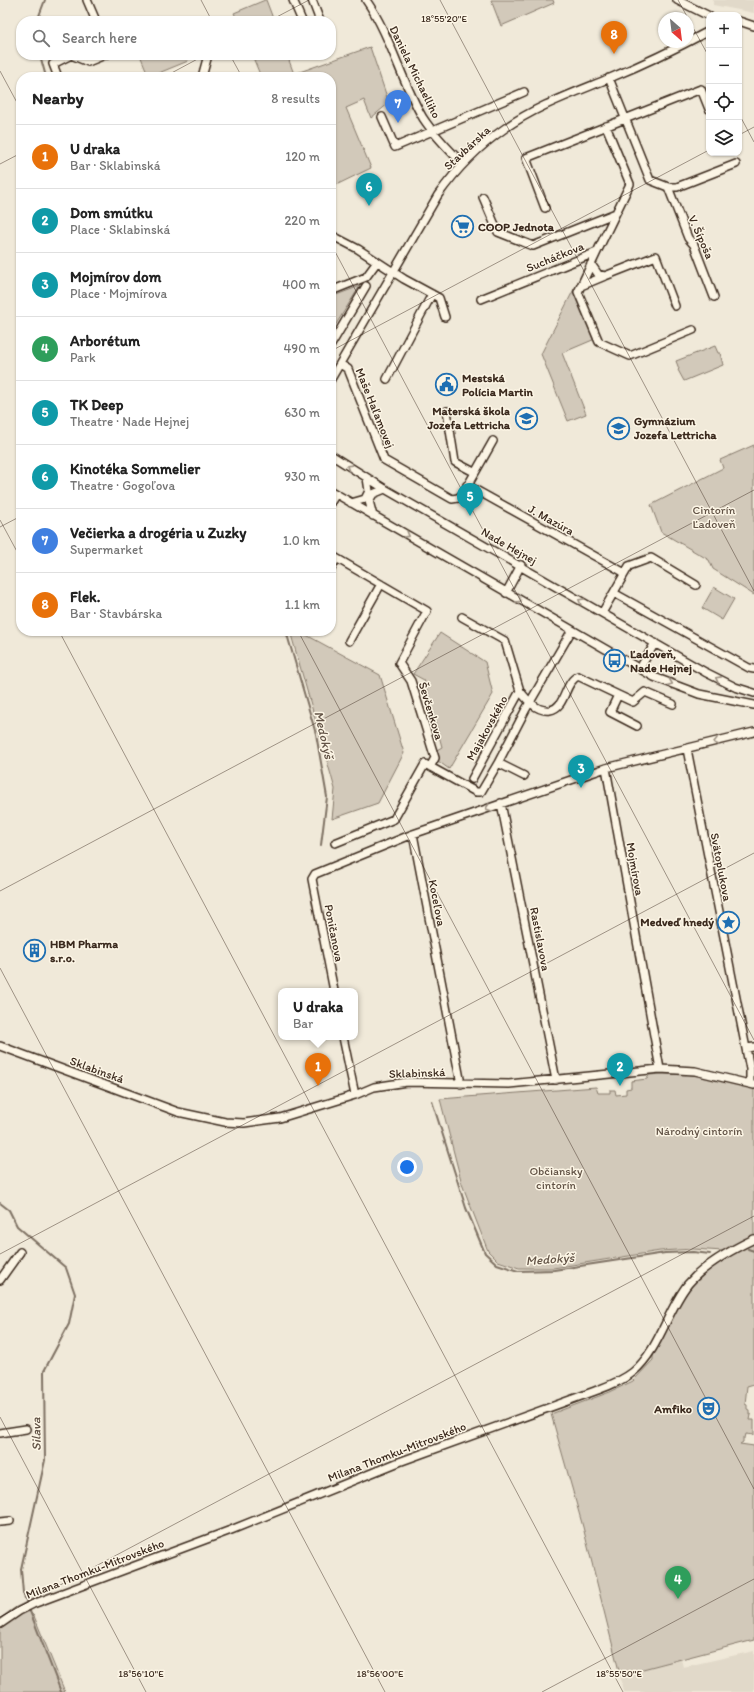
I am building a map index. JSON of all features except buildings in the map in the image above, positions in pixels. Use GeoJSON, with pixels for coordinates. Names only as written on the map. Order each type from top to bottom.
{"type":"FeatureCollection","features":[{"type":"Feature","properties":{"kind":"street"},"geometry":{"type":"LineString","coordinates":[[87,0],[94,16]]}},
{"type":"Feature","properties":{"kind":"street"},"geometry":{"type":"LineString","coordinates":[[293,0],[300,16]]}},
{"type":"Feature","properties":{"kind":"street"},"geometry":{"type":"LineString","coordinates":[[312,0],[318,16]]}},
{"type":"Feature","properties":{"kind":"street","name":"Daniela Michaelliho"},"geometry":{"type":"LineString","coordinates":[[366,0],[379,22],[417,105],[433,132],[463,164]]}},
{"type":"Feature","properties":{"kind":"street"},"geometry":{"type":"LineString","coordinates":[[677,0],[706,14]]}},
{"type":"Feature","properties":{"kind":"street"},"geometry":{"type":"LineString","coordinates":[[742,22],[754,26]]}},
{"type":"Feature","properties":{"kind":"street","name":"Stavbárska"},"geometry":{"type":"LineString","coordinates":[[336,371],[379,294],[438,195],[463,164],[486,143],[514,123],[560,98],[659,57],[706,33]]}},
{"type":"Feature","properties":{"kind":"street"},"geometry":{"type":"LineString","coordinates":[[56,72],[53,64],[61,60]]}},
{"type":"Feature","properties":{"kind":"street"},"geometry":{"type":"LineString","coordinates":[[83,60],[88,62],[93,60]]}},
{"type":"Feature","properties":{"kind":"street"},"geometry":{"type":"LineString","coordinates":[[203,72],[207,60]]}},
{"type":"Feature","properties":{"kind":"street"},"geometry":{"type":"LineString","coordinates":[[609,78],[650,180],[668,187],[677,187],[736,164]]}},
{"type":"Feature","properties":{"kind":"street"},"geometry":{"type":"LineString","coordinates":[[545,208],[526,158],[701,90],[706,102]]}},
{"type":"Feature","properties":{"kind":"street","name":"Stavbárska"},"geometry":{"type":"LineString","coordinates":[[433,132],[524,92]]}},
{"type":"Feature","properties":{"kind":"street","name":"Daniela Michaelliho"},"geometry":{"type":"LineString","coordinates":[[382,117],[395,147],[433,132]]}},
{"type":"Feature","properties":{"kind":"street","name":"Sucháčkova"},"geometry":{"type":"LineString","coordinates":[[481,299],[597,252],[630,184],[606,126]]}},
{"type":"Feature","properties":{"kind":"street","name":"V. Šípoša"},"geometry":{"type":"LineString","coordinates":[[668,187],[688,238],[694,245],[714,297]]}},
{"type":"Feature","properties":{"kind":"street","name":"Sucháčkova"},"geometry":{"type":"LineString","coordinates":[[483,197],[498,232],[533,246],[616,213]]}},
{"type":"Feature","properties":{"kind":"street"},"geometry":{"type":"LineString","coordinates":[[336,238],[392,272],[439,298],[445,317]]}},
{"type":"Feature","properties":{"kind":"street"},"geometry":{"type":"LineString","coordinates":[[597,252],[578,292],[599,342],[630,356],[693,330]]}},
{"type":"Feature","properties":{"kind":"street"},"geometry":{"type":"LineString","coordinates":[[581,286],[656,256],[675,306]]}},
{"type":"Feature","properties":{"kind":"street"},"geometry":{"type":"LineString","coordinates":[[336,289],[366,277],[377,262]]}},
{"type":"Feature","properties":{"kind":"street"},"geometry":{"type":"LineString","coordinates":[[591,264],[598,274],[604,276]]}},
{"type":"Feature","properties":{"kind":"street"},"geometry":{"type":"LineString","coordinates":[[336,337],[366,286],[366,277]]}},
{"type":"Feature","properties":{"kind":"street"},"geometry":{"type":"LineString","coordinates":[[366,286],[379,294]]}},
{"type":"Feature","properties":{"kind":"street"},"geometry":{"type":"LineString","coordinates":[[387,379],[432,294]]}},
{"type":"Feature","properties":{"kind":"street","name":"Maše Haľamovej"},"geometry":{"type":"LineString","coordinates":[[340,364],[348,369],[384,460],[452,498],[458,498],[467,486]]}},
{"type":"Feature","properties":{"kind":"street"},"geometry":{"type":"LineString","coordinates":[[447,411],[456,462],[474,472]]}},
{"type":"Feature","properties":{"kind":"street"},"geometry":{"type":"LineString","coordinates":[[467,486],[493,441]]}},
{"type":"Feature","properties":{"kind":"street","name":"Nade Hejnej"},"geometry":{"type":"LineString","coordinates":[[336,458],[367,478],[722,681],[754,693]]}},
{"type":"Feature","properties":{"kind":"street"},"geometry":{"type":"LineString","coordinates":[[351,503],[365,499],[369,491],[367,478]]}},
{"type":"Feature","properties":{"kind":"street","name":"J. Mazúra"},"geometry":{"type":"LineString","coordinates":[[467,486],[625,573]]}},
{"type":"Feature","properties":{"kind":"street"},"geometry":{"type":"LineString","coordinates":[[373,516],[369,502],[373,494],[385,488]]}},
{"type":"Feature","properties":{"kind":"street"},"geometry":{"type":"LineString","coordinates":[[336,494],[506,593],[664,681],[694,692],[754,705]]}},
{"type":"Feature","properties":{"kind":"street"},"geometry":{"type":"LineString","coordinates":[[336,558],[381,584],[349,641]]}},
{"type":"Feature","properties":{"kind":"street"},"geometry":{"type":"LineString","coordinates":[[602,613],[629,566],[651,558],[696,585]]}},
{"type":"Feature","properties":{"kind":"street"},"geometry":{"type":"LineString","coordinates":[[506,593],[521,565]]}},
{"type":"Feature","properties":{"kind":"street","name":"Ševčenkova"},"geometry":{"type":"LineString","coordinates":[[335,843],[394,819],[434,758],[411,681],[399,663],[427,611],[381,584]]}},
{"type":"Feature","properties":{"kind":"street"},"geometry":{"type":"LineString","coordinates":[[614,593],[742,665],[754,669]]}},
{"type":"Feature","properties":{"kind":"street","name":"Majakovského"},"geometry":{"type":"LineString","coordinates":[[462,617],[505,641],[520,691],[472,779]]}},
{"type":"Feature","properties":{"kind":"street"},"geometry":{"type":"LineString","coordinates":[[428,766],[476,792],[481,792],[572,630]]}},
{"type":"Feature","properties":{"kind":"street"},"geometry":{"type":"LineString","coordinates":[[640,668],[655,643]]}},
{"type":"Feature","properties":{"kind":"street"},"geometry":{"type":"LineString","coordinates":[[520,691],[530,703],[544,711],[553,710],[558,707],[573,678],[578,676],[633,702],[645,692],[673,704]]}},
{"type":"Feature","properties":{"kind":"street"},"geometry":{"type":"LineString","coordinates":[[618,695],[610,712],[637,726]]}},
{"type":"Feature","properties":{"kind":"street"},"geometry":{"type":"LineString","coordinates":[[412,834],[606,768],[754,732]]}},
{"type":"Feature","properties":{"kind":"street","name":"Svätoplukova"},"geometry":{"type":"LineString","coordinates":[[687,749],[752,1084]]}},
{"type":"Feature","properties":{"kind":"street"},"geometry":{"type":"LineString","coordinates":[[498,763],[524,776]]}},
{"type":"Feature","properties":{"kind":"street","name":"Mojmírova"},"geometry":{"type":"LineString","coordinates":[[606,768],[660,1069]]}},
{"type":"Feature","properties":{"kind":"street","name":"Rastislavova"},"geometry":{"type":"LineString","coordinates":[[501,803],[556,1080]]}},
{"type":"Feature","properties":{"kind":"street","name":"Poničanova"},"geometry":{"type":"LineString","coordinates":[[333,988],[312,879],[315,874],[412,834]]}},
{"type":"Feature","properties":{"kind":"street","name":"Koceľova"},"geometry":{"type":"LineString","coordinates":[[412,834],[461,1084]]}},
{"type":"Feature","properties":{"kind":"street"},"geometry":{"type":"LineString","coordinates":[[345,1040],[355,1095]]}},
{"type":"Feature","properties":{"kind":"street","name":"Sklabinská"},"geometry":{"type":"LineString","coordinates":[[0,1046],[178,1112],[225,1122],[244,1123],[280,1118],[355,1095],[374,1087],[407,1082],[509,1084],[660,1069],[695,1071],[752,1084]]}},
{"type":"Feature","properties":{"kind":"street"},"geometry":{"type":"LineString","coordinates":[[746,1048],[754,1047]]}},
{"type":"Feature","properties":{"kind":"street","name":"Milana Thomku-Mitrovského"},"geometry":{"type":"LineString","coordinates":[[0,1624],[24,1608],[33,1604],[224,1532],[399,1462],[595,1391],[618,1381],[629,1375],[642,1362],[654,1344],[680,1295],[693,1278],[716,1260],[754,1239]]}},
{"type":"Feature","properties":{"kind":"street"},"geometry":{"type":"LineString","coordinates":[[0,1280],[20,1252]]}},
{"type":"Feature","properties":{"kind":"street"},"geometry":{"type":"LineString","coordinates":[[0,1433],[26,1428]]}},
{"type":"Feature","properties":{"kind":"street"},"geometry":{"type":"LineString","coordinates":[[0,1522],[10,1521]]}},
{"type":"Feature","properties":{"kind":"shaded area"},"geometry":{"type":"Polygon","coordinates":[[[713,0],[754,0],[754,13],[713,5],[713,0]]]}},
{"type":"Feature","properties":{"kind":"shaded area"},"geometry":{"type":"Polygon","coordinates":[[[754,1651],[754,1692],[624,1692],[620,1675],[681,1659],[683,1667],[754,1651]]]}},
{"type":"Feature","properties":{"kind":"green space"},"geometry":{"type":"Polygon","coordinates":[[[266,0],[272,16],[236,16],[234,13],[266,0]]]}},
{"type":"Feature","properties":{"kind":"green space"},"geometry":{"type":"Polygon","coordinates":[[[491,0],[553,0],[554,3],[501,26],[491,0]]]}},
{"type":"Feature","properties":{"kind":"green space"},"geometry":{"type":"Polygon","coordinates":[[[370,47],[389,103],[371,118],[364,100],[346,108],[371,168],[336,185],[336,72],[300,72],[370,47]]]}},
{"type":"Feature","properties":{"kind":"green space"},"geometry":{"type":"Polygon","coordinates":[[[142,60],[188,61],[161,72],[147,72],[142,60]]]}},
{"type":"Feature","properties":{"kind":"green space"},"geometry":{"type":"Polygon","coordinates":[[[254,60],[289,60],[293,72],[259,72],[254,60]]]}},
{"type":"Feature","properties":{"kind":"green space"},"geometry":{"type":"Polygon","coordinates":[[[360,286],[336,324],[336,295],[360,286]]]}},
{"type":"Feature","properties":{"kind":"green space"},"geometry":{"type":"Polygon","coordinates":[[[574,289],[595,339],[562,353],[586,414],[568,421],[541,354],[574,289]]]}},
{"type":"Feature","properties":{"kind":"green space"},"geometry":{"type":"Polygon","coordinates":[[[715,346],[718,353],[720,353],[723,365],[684,381],[678,370],[676,361],[715,346]]]}},
{"type":"Feature","properties":{"kind":"green space","name":"Cintorín Ľadoveň"},"geometry":{"type":"Polygon","coordinates":[[[754,445],[754,595],[713,569],[709,560],[661,532],[651,505],[723,468],[720,460],[754,445]]]}},
{"type":"Feature","properties":{"kind":"green space"},"geometry":{"type":"Polygon","coordinates":[[[714,587],[734,599],[722,620],[702,608],[714,587]]]}},
{"type":"Feature","properties":{"kind":"green space"},"geometry":{"type":"Polygon","coordinates":[[[440,633],[485,662],[493,694],[449,769],[438,761],[435,751],[442,747],[424,680],[413,674],[440,633]]]}},
{"type":"Feature","properties":{"kind":"green space"},"geometry":{"type":"Polygon","coordinates":[[[291,636],[308,636],[380,675],[404,753],[378,803],[332,819],[335,789],[291,636]]]}},
{"type":"Feature","properties":{"kind":"green space","name":"Občiansky cintorín"},"geometry":{"type":"Polygon","coordinates":[[[692,1074],[747,1086],[754,1089],[754,1235],[723,1251],[693,1249],[660,1251],[553,1268],[519,1268],[498,1261],[488,1251],[462,1184],[440,1099],[596,1087],[598,1093],[610,1093],[610,1090],[615,1090],[616,1095],[626,1094],[626,1089],[631,1088],[631,1081],[647,1079],[649,1075],[692,1074]]]}},
{"type":"Feature","properties":{"kind":"green space"},"geometry":{"type":"Polygon","coordinates":[[[754,1242],[754,1384],[747,1386],[745,1404],[749,1410],[749,1414],[751,1415],[750,1420],[754,1420],[754,1435],[746,1434],[745,1438],[743,1438],[743,1442],[740,1444],[754,1446],[754,1640],[620,1675],[583,1527],[551,1414],[610,1392],[633,1381],[653,1360],[653,1353],[681,1301],[692,1286],[717,1264],[754,1242]]]}},
{"type":"Feature","properties":{"kind":"green space"},"geometry":{"type":"Polygon","coordinates":[[[26,1609],[34,1616],[65,1692],[0,1692],[0,1628],[26,1609]]]}},
{"type":"Feature","properties":{"kind":"waterway","name":"Medokýš"},"geometry":{"type":"LineString","coordinates":[[39,16],[45,0]]}},
{"type":"Feature","properties":{"kind":"waterway","name":"Medokýš"},"geometry":{"type":"LineString","coordinates":[[41,60],[45,72]]}},
{"type":"Feature","properties":{"kind":"waterway","name":"Medokýš"},"geometry":{"type":"LineString","coordinates":[[287,636],[316,734],[327,797],[321,845]]}},
{"type":"Feature","properties":{"kind":"waterway","name":"Medokýš"},"geometry":{"type":"LineString","coordinates":[[432,1101],[466,1208],[485,1253],[497,1264],[518,1271],[554,1270],[665,1253],[693,1252],[710,1254]]}},
{"type":"Feature","properties":{"kind":"waterway","name":"Silava"},"geometry":{"type":"LineString","coordinates":[[0,1203],[9,1210],[17,1226],[66,1268],[75,1294],[69,1324],[44,1371],[45,1460],[21,1569],[23,1593],[61,1692]]}},
{"type":"Feature","properties":{"kind":"waterway","name":"Medokýš"},"geometry":{"type":"LineString","coordinates":[[748,1249],[754,1251]]}},
{"type":"Feature","properties":{"kind":"place","name":"Flek."},"geometry":{"type":"Point","coordinates":[614,54]}},
{"type":"Feature","properties":{"kind":"place","name":"Večierka a drogéria u Zuzky"},"geometry":{"type":"Point","coordinates":[398,123]}},
{"type":"Feature","properties":{"kind":"place","name":"Kinotéka Sommelier"},"geometry":{"type":"Point","coordinates":[369,206]}},
{"type":"Feature","properties":{"kind":"place","name":"COOP Jednota"},"geometry":{"type":"Point","coordinates":[462,227]}},
{"type":"Feature","properties":{"kind":"place","name":"Mestská Polícia Martin"},"geometry":{"type":"Point","coordinates":[447,385]}},
{"type":"Feature","properties":{"kind":"place","name":"Materská škola Jozefa Lettricha"},"geometry":{"type":"Point","coordinates":[526,418]}},
{"type":"Feature","properties":{"kind":"place","name":"Gymnázium Jozefa Lettricha"},"geometry":{"type":"Point","coordinates":[618,428]}},
{"type":"Feature","properties":{"kind":"place","name":"TK Deep"},"geometry":{"type":"Point","coordinates":[470,516]}},
{"type":"Feature","properties":{"kind":"place","name":"Ľadoveň, Nade Hejnej"},"geometry":{"type":"Point","coordinates":[615,661]}},
{"type":"Feature","properties":{"kind":"place","name":"Mojmírov dom"},"geometry":{"type":"Point","coordinates":[581,788]}},
{"type":"Feature","properties":{"kind":"place","name":"Medveď hnedý"},"geometry":{"type":"Point","coordinates":[729,922]}},
{"type":"Feature","properties":{"kind":"place","name":"HBM Pharma s.r.o."},"geometry":{"type":"Point","coordinates":[34,951]}},
{"type":"Feature","properties":{"kind":"place","name":"U draka"},"geometry":{"type":"Point","coordinates":[318,1086]}},
{"type":"Feature","properties":{"kind":"place","name":"Dom smútku"},"geometry":{"type":"Point","coordinates":[620,1086]}},
{"type":"Feature","properties":{"kind":"place","name":"Amfiko"},"geometry":{"type":"Point","coordinates":[708,1409]}},
{"type":"Feature","properties":{"kind":"place","name":"Arborétum"},"geometry":{"type":"Point","coordinates":[678,1599]}},
{"type":"Feature","properties":{"kind":"park label","name":"Národný cintorín"},"geometry":{"type":"Point","coordinates":[699,1131]}}]}
